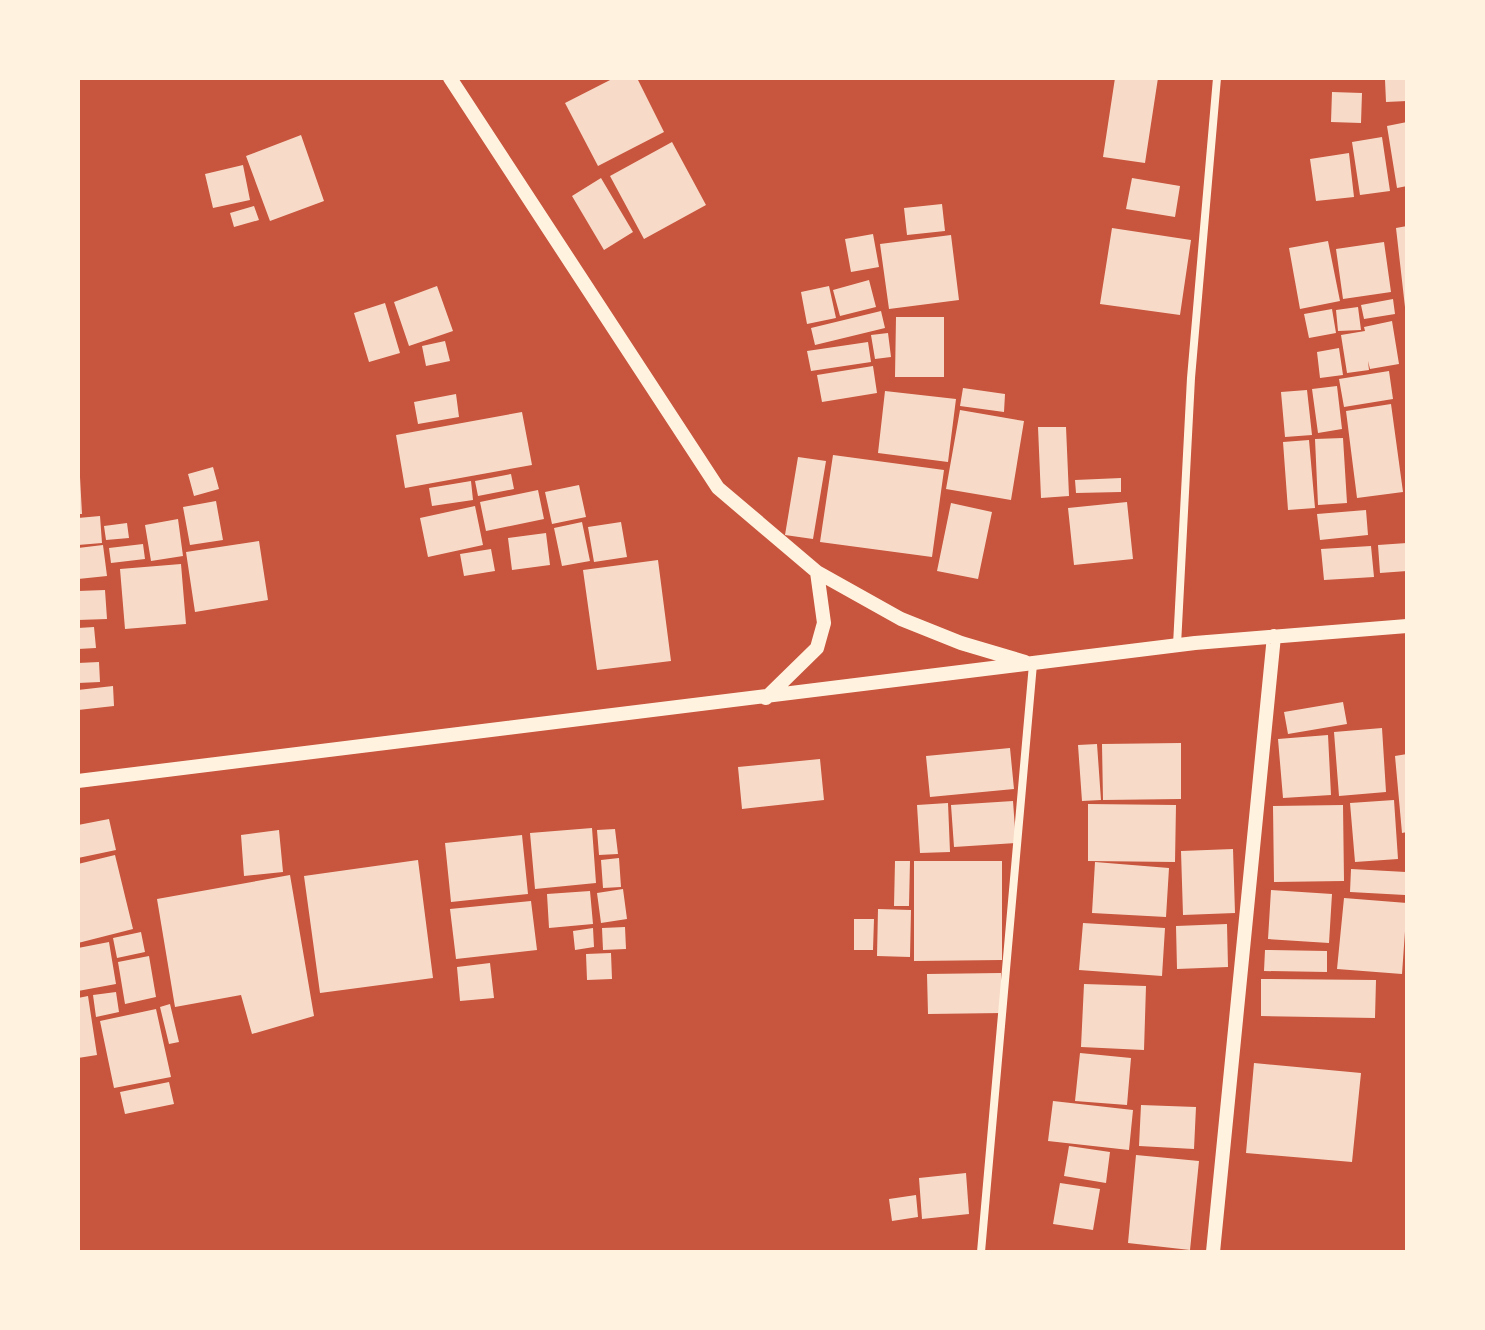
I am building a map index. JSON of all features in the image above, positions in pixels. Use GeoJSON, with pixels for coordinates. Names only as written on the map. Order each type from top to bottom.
{"type":"FeatureCollection","features":[{"type":"Feature","properties":{"kind":"street"},"geometry":{"type":"LineString","coordinates":[[450,78],[718,488],[817,572],[901,619],[961,643],[1033,664]]}},
{"type":"Feature","properties":{"kind":"street"},"geometry":{"type":"LineString","coordinates":[[1177,645],[1191,378],[1217,78]]}},
{"type":"Feature","properties":{"kind":"street"},"geometry":{"type":"LineString","coordinates":[[765,698],[817,648],[824,623],[817,572]]}},
{"type":"Feature","properties":{"kind":"street"},"geometry":{"type":"LineString","coordinates":[[78,781],[1177,645],[1407,626]]}},
{"type":"Feature","properties":{"kind":"street"},"geometry":{"type":"LineString","coordinates":[[1213,1252],[1274,636]]}},
{"type":"Feature","properties":{"kind":"street"},"geometry":{"type":"LineString","coordinates":[[981,1252],[1033,664]]}},
{"type":"Feature","properties":{"kind":"building"},"geometry":{"type":"Polygon","coordinates":[[[614,78],[637,78],[664,132],[598,166],[565,103],[614,78]]]}},
{"type":"Feature","properties":{"kind":"building"},"geometry":{"type":"Polygon","coordinates":[[[1115,78],[1158,78],[1145,163],[1103,157],[1115,78]]]}},
{"type":"Feature","properties":{"kind":"building"},"geometry":{"type":"Polygon","coordinates":[[[1385,80],[1407,80],[1407,101],[1386,102],[1385,80]]]}},
{"type":"Feature","properties":{"kind":"building"},"geometry":{"type":"Polygon","coordinates":[[[1332,92],[1362,93],[1361,123],[1331,122],[1332,92]]]}},
{"type":"Feature","properties":{"kind":"building"},"geometry":{"type":"Polygon","coordinates":[[[1407,122],[1407,186],[1397,188],[1387,126],[1407,122]]]}},
{"type":"Feature","properties":{"kind":"building"},"geometry":{"type":"Polygon","coordinates":[[[301,135],[324,201],[270,221],[246,156],[301,135]]]}},
{"type":"Feature","properties":{"kind":"building"},"geometry":{"type":"Polygon","coordinates":[[[1382,137],[1390,191],[1360,195],[1352,142],[1382,137]]]}},
{"type":"Feature","properties":{"kind":"building"},"geometry":{"type":"Polygon","coordinates":[[[672,142],[706,205],[644,239],[610,176],[672,142]]]}},
{"type":"Feature","properties":{"kind":"building"},"geometry":{"type":"Polygon","coordinates":[[[1349,153],[1354,197],[1316,201],[1310,159],[1349,153]]]}},
{"type":"Feature","properties":{"kind":"building"},"geometry":{"type":"Polygon","coordinates":[[[243,165],[250,200],[213,208],[205,174],[243,165]]]}},
{"type":"Feature","properties":{"kind":"building"},"geometry":{"type":"Polygon","coordinates":[[[601,178],[633,232],[604,250],[572,196],[601,178]]]}},
{"type":"Feature","properties":{"kind":"building"},"geometry":{"type":"Polygon","coordinates":[[[1132,178],[1180,186],[1175,217],[1126,209],[1132,178]]]}},
{"type":"Feature","properties":{"kind":"building"},"geometry":{"type":"Polygon","coordinates":[[[942,204],[945,231],[907,235],[904,208],[942,204]]]}},
{"type":"Feature","properties":{"kind":"building"},"geometry":{"type":"Polygon","coordinates":[[[254,206],[259,220],[234,227],[230,213],[254,206]]]}},
{"type":"Feature","properties":{"kind":"building"},"geometry":{"type":"Polygon","coordinates":[[[1407,226],[1407,307],[1405,307],[1396,228],[1407,226]]]}},
{"type":"Feature","properties":{"kind":"building"},"geometry":{"type":"Polygon","coordinates":[[[1112,228],[1191,240],[1180,315],[1100,304],[1112,228]]]}},
{"type":"Feature","properties":{"kind":"building"},"geometry":{"type":"Polygon","coordinates":[[[873,234],[879,267],[851,272],[845,239],[873,234]]]}},
{"type":"Feature","properties":{"kind":"building"},"geometry":{"type":"Polygon","coordinates":[[[951,235],[959,300],[889,309],[880,244],[951,235]]]}},
{"type":"Feature","properties":{"kind":"building"},"geometry":{"type":"Polygon","coordinates":[[[1328,241],[1340,301],[1300,309],[1289,248],[1328,241]]]}},
{"type":"Feature","properties":{"kind":"building"},"geometry":{"type":"Polygon","coordinates":[[[1384,242],[1391,292],[1343,299],[1336,249],[1384,242]]]}},
{"type":"Feature","properties":{"kind":"building"},"geometry":{"type":"Polygon","coordinates":[[[869,280],[876,307],[840,316],[833,290],[869,280]]]}},
{"type":"Feature","properties":{"kind":"building"},"geometry":{"type":"Polygon","coordinates":[[[437,286],[453,331],[409,346],[394,302],[437,286]]]}},
{"type":"Feature","properties":{"kind":"building"},"geometry":{"type":"Polygon","coordinates":[[[829,286],[836,318],[807,324],[801,292],[829,286]]]}},
{"type":"Feature","properties":{"kind":"building"},"geometry":{"type":"Polygon","coordinates":[[[1393,299],[1395,314],[1364,319],[1361,305],[1393,299]]]}},
{"type":"Feature","properties":{"kind":"building"},"geometry":{"type":"Polygon","coordinates":[[[385,303],[400,353],[369,362],[354,313],[385,303]]]}},
{"type":"Feature","properties":{"kind":"building"},"geometry":{"type":"Polygon","coordinates":[[[1358,307],[1361,330],[1338,331],[1336,310],[1358,307]]]}},
{"type":"Feature","properties":{"kind":"building"},"geometry":{"type":"Polygon","coordinates":[[[1332,309],[1336,333],[1309,338],[1304,314],[1332,309]]]}},
{"type":"Feature","properties":{"kind":"building"},"geometry":{"type":"Polygon","coordinates":[[[881,311],[885,328],[815,345],[811,328],[881,311]]]}},
{"type":"Feature","properties":{"kind":"building"},"geometry":{"type":"Polygon","coordinates":[[[896,317],[944,317],[944,377],[895,377],[896,317]]]}},
{"type":"Feature","properties":{"kind":"building"},"geometry":{"type":"Polygon","coordinates":[[[1392,321],[1399,364],[1370,369],[1368,361],[1369,370],[1347,373],[1341,335],[1365,331],[1364,327],[1392,321]]]}},
{"type":"Feature","properties":{"kind":"building"},"geometry":{"type":"Polygon","coordinates":[[[888,333],[891,357],[875,359],[871,335],[888,333]]]}},
{"type":"Feature","properties":{"kind":"building"},"geometry":{"type":"Polygon","coordinates":[[[445,341],[450,361],[426,366],[422,346],[445,341]]]}},
{"type":"Feature","properties":{"kind":"building"},"geometry":{"type":"Polygon","coordinates":[[[868,342],[871,362],[811,371],[807,351],[868,342]]]}},
{"type":"Feature","properties":{"kind":"building"},"geometry":{"type":"Polygon","coordinates":[[[1339,348],[1343,375],[1320,378],[1317,352],[1339,348]]]}},
{"type":"Feature","properties":{"kind":"building"},"geometry":{"type":"Polygon","coordinates":[[[873,366],[877,393],[822,402],[817,375],[873,366]]]}},
{"type":"Feature","properties":{"kind":"building"},"geometry":{"type":"Polygon","coordinates":[[[1389,371],[1393,399],[1344,407],[1339,379],[1389,371]]]}},
{"type":"Feature","properties":{"kind":"building"},"geometry":{"type":"Polygon","coordinates":[[[1337,386],[1342,429],[1318,433],[1312,389],[1337,386]]]}},
{"type":"Feature","properties":{"kind":"building"},"geometry":{"type":"Polygon","coordinates":[[[963,388],[1005,394],[1004,412],[960,406],[963,388]]]}},
{"type":"Feature","properties":{"kind":"building"},"geometry":{"type":"Polygon","coordinates":[[[1307,390],[1312,435],[1285,437],[1281,392],[1307,390]]]}},
{"type":"Feature","properties":{"kind":"building"},"geometry":{"type":"Polygon","coordinates":[[[885,391],[956,399],[948,462],[878,453],[885,391]]]}},
{"type":"Feature","properties":{"kind":"building"},"geometry":{"type":"Polygon","coordinates":[[[456,394],[459,417],[418,424],[414,402],[456,394]]]}},
{"type":"Feature","properties":{"kind":"building"},"geometry":{"type":"Polygon","coordinates":[[[1391,404],[1403,492],[1357,498],[1346,411],[1391,404]]]}},
{"type":"Feature","properties":{"kind":"building"},"geometry":{"type":"Polygon","coordinates":[[[960,410],[1024,421],[1011,500],[946,489],[960,410]]]}},
{"type":"Feature","properties":{"kind":"building"},"geometry":{"type":"Polygon","coordinates":[[[522,412],[532,465],[405,488],[396,435],[522,412]]]}},
{"type":"Feature","properties":{"kind":"building"},"geometry":{"type":"Polygon","coordinates":[[[1038,427],[1066,427],[1069,496],[1041,498],[1038,427]]]}},
{"type":"Feature","properties":{"kind":"building"},"geometry":{"type":"Polygon","coordinates":[[[1343,438],[1347,503],[1318,505],[1315,439],[1343,438]]]}},
{"type":"Feature","properties":{"kind":"building"},"geometry":{"type":"Polygon","coordinates":[[[1309,440],[1315,508],[1288,510],[1283,442],[1309,440]]]}},
{"type":"Feature","properties":{"kind":"building"},"geometry":{"type":"Polygon","coordinates":[[[833,455],[944,470],[932,557],[820,542],[833,455]]]}},
{"type":"Feature","properties":{"kind":"building"},"geometry":{"type":"Polygon","coordinates":[[[798,457],[826,461],[813,539],[785,535],[798,457]]]}},
{"type":"Feature","properties":{"kind":"building"},"geometry":{"type":"Polygon","coordinates":[[[213,467],[219,489],[194,496],[188,474],[213,467]]]}},
{"type":"Feature","properties":{"kind":"building"},"geometry":{"type":"Polygon","coordinates":[[[511,474],[514,489],[478,496],[475,481],[511,474]]]}},
{"type":"Feature","properties":{"kind":"building"},"geometry":{"type":"Polygon","coordinates":[[[80,477],[82,514],[78,514],[80,477]]]}},
{"type":"Feature","properties":{"kind":"building"},"geometry":{"type":"Polygon","coordinates":[[[1121,478],[1121,492],[1076,493],[1075,480],[1121,478]]]}},
{"type":"Feature","properties":{"kind":"building"},"geometry":{"type":"Polygon","coordinates":[[[471,481],[473,500],[432,506],[429,488],[471,481]]]}},
{"type":"Feature","properties":{"kind":"building"},"geometry":{"type":"Polygon","coordinates":[[[579,485],[586,517],[552,524],[545,492],[579,485]]]}},
{"type":"Feature","properties":{"kind":"building"},"geometry":{"type":"Polygon","coordinates":[[[538,490],[544,519],[486,531],[480,502],[538,490]]]}},
{"type":"Feature","properties":{"kind":"building"},"geometry":{"type":"Polygon","coordinates":[[[216,501],[223,540],[190,545],[183,507],[216,501]]]}},
{"type":"Feature","properties":{"kind":"building"},"geometry":{"type":"Polygon","coordinates":[[[1127,502],[1133,559],[1074,565],[1068,508],[1127,502]]]}},
{"type":"Feature","properties":{"kind":"building"},"geometry":{"type":"Polygon","coordinates":[[[951,503],[992,512],[978,579],[937,571],[951,503]]]}},
{"type":"Feature","properties":{"kind":"building"},"geometry":{"type":"Polygon","coordinates":[[[475,506],[483,545],[428,557],[420,518],[475,506]]]}},
{"type":"Feature","properties":{"kind":"building"},"geometry":{"type":"Polygon","coordinates":[[[1366,510],[1368,535],[1320,540],[1317,514],[1366,510]]]}},
{"type":"Feature","properties":{"kind":"building"},"geometry":{"type":"Polygon","coordinates":[[[100,516],[102,543],[78,545],[78,518],[100,516]]]}},
{"type":"Feature","properties":{"kind":"building"},"geometry":{"type":"Polygon","coordinates":[[[178,519],[183,556],[151,561],[145,525],[178,519]]]}},
{"type":"Feature","properties":{"kind":"building"},"geometry":{"type":"Polygon","coordinates":[[[582,522],[590,561],[562,566],[554,528],[582,522]]]}},
{"type":"Feature","properties":{"kind":"building"},"geometry":{"type":"Polygon","coordinates":[[[621,522],[627,557],[594,562],[588,527],[621,522]]]}},
{"type":"Feature","properties":{"kind":"building"},"geometry":{"type":"Polygon","coordinates":[[[127,523],[129,538],[106,540],[104,526],[127,523]]]}},
{"type":"Feature","properties":{"kind":"building"},"geometry":{"type":"Polygon","coordinates":[[[546,533],[550,565],[512,570],[508,538],[546,533]]]}},
{"type":"Feature","properties":{"kind":"building"},"geometry":{"type":"Polygon","coordinates":[[[259,541],[268,600],[195,612],[186,552],[259,541]]]}},
{"type":"Feature","properties":{"kind":"building"},"geometry":{"type":"Polygon","coordinates":[[[1407,543],[1407,571],[1380,573],[1378,545],[1407,543]]]}},
{"type":"Feature","properties":{"kind":"building"},"geometry":{"type":"Polygon","coordinates":[[[143,544],[145,559],[111,563],[109,548],[143,544]]]}},
{"type":"Feature","properties":{"kind":"building"},"geometry":{"type":"Polygon","coordinates":[[[103,545],[107,576],[78,579],[78,548],[103,545]]]}},
{"type":"Feature","properties":{"kind":"building"},"geometry":{"type":"Polygon","coordinates":[[[1371,546],[1374,577],[1324,580],[1321,549],[1371,546]]]}},
{"type":"Feature","properties":{"kind":"building"},"geometry":{"type":"Polygon","coordinates":[[[491,549],[495,571],[464,576],[460,554],[491,549]]]}},
{"type":"Feature","properties":{"kind":"building"},"geometry":{"type":"Polygon","coordinates":[[[658,560],[671,661],[597,670],[583,570],[658,560]]]}},
{"type":"Feature","properties":{"kind":"building"},"geometry":{"type":"Polygon","coordinates":[[[181,564],[186,624],[125,629],[120,569],[181,564]]]}},
{"type":"Feature","properties":{"kind":"building"},"geometry":{"type":"Polygon","coordinates":[[[105,590],[107,619],[78,620],[78,591],[105,590]]]}},
{"type":"Feature","properties":{"kind":"building"},"geometry":{"type":"Polygon","coordinates":[[[94,627],[96,648],[78,649],[78,628],[94,627]]]}},
{"type":"Feature","properties":{"kind":"building"},"geometry":{"type":"Polygon","coordinates":[[[99,662],[100,682],[78,683],[78,663],[99,662]]]}},
{"type":"Feature","properties":{"kind":"building"},"geometry":{"type":"Polygon","coordinates":[[[113,686],[114,706],[78,710],[78,690],[113,686]]]}},
{"type":"Feature","properties":{"kind":"building"},"geometry":{"type":"Polygon","coordinates":[[[1343,702],[1347,724],[1288,734],[1284,712],[1343,702]]]}},
{"type":"Feature","properties":{"kind":"building"},"geometry":{"type":"Polygon","coordinates":[[[1382,728],[1386,792],[1339,796],[1334,732],[1382,728]]]}},
{"type":"Feature","properties":{"kind":"building"},"geometry":{"type":"Polygon","coordinates":[[[1328,735],[1331,795],[1283,798],[1278,739],[1328,735]]]}},
{"type":"Feature","properties":{"kind":"building"},"geometry":{"type":"Polygon","coordinates":[[[1181,743],[1181,799],[1103,800],[1102,744],[1181,743]]]}},
{"type":"Feature","properties":{"kind":"building"},"geometry":{"type":"Polygon","coordinates":[[[1097,744],[1101,800],[1082,801],[1078,745],[1097,744]]]}},
{"type":"Feature","properties":{"kind":"building"},"geometry":{"type":"Polygon","coordinates":[[[1010,748],[1014,789],[930,797],[926,756],[1010,748]]]}},
{"type":"Feature","properties":{"kind":"building"},"geometry":{"type":"Polygon","coordinates":[[[1407,754],[1407,832],[1402,833],[1395,756],[1407,754]]]}},
{"type":"Feature","properties":{"kind":"building"},"geometry":{"type":"Polygon","coordinates":[[[820,759],[824,800],[742,809],[738,767],[820,759]]]}},
{"type":"Feature","properties":{"kind":"building"},"geometry":{"type":"Polygon","coordinates":[[[1394,800],[1398,859],[1355,862],[1350,803],[1394,800]]]}},
{"type":"Feature","properties":{"kind":"building"},"geometry":{"type":"Polygon","coordinates":[[[1013,801],[1016,843],[954,847],[951,805],[1013,801]]]}},
{"type":"Feature","properties":{"kind":"building"},"geometry":{"type":"Polygon","coordinates":[[[948,803],[950,852],[920,853],[917,805],[948,803]]]}},
{"type":"Feature","properties":{"kind":"building"},"geometry":{"type":"Polygon","coordinates":[[[1088,804],[1176,805],[1175,862],[1088,861],[1088,804]]]}},
{"type":"Feature","properties":{"kind":"building"},"geometry":{"type":"Polygon","coordinates":[[[1343,805],[1344,881],[1274,882],[1273,806],[1343,805]]]}},
{"type":"Feature","properties":{"kind":"building"},"geometry":{"type":"Polygon","coordinates":[[[109,819],[116,850],[78,858],[78,825],[109,819]]]}},
{"type":"Feature","properties":{"kind":"building"},"geometry":{"type":"Polygon","coordinates":[[[592,828],[596,883],[535,889],[530,833],[592,828]]]}},
{"type":"Feature","properties":{"kind":"building"},"geometry":{"type":"Polygon","coordinates":[[[615,829],[618,854],[599,855],[597,830],[615,829]]]}},
{"type":"Feature","properties":{"kind":"building"},"geometry":{"type":"Polygon","coordinates":[[[279,830],[283,872],[244,876],[241,835],[279,830]]]}},
{"type":"Feature","properties":{"kind":"building"},"geometry":{"type":"Polygon","coordinates":[[[522,835],[528,894],[451,902],[445,843],[522,835]]]}},
{"type":"Feature","properties":{"kind":"building"},"geometry":{"type":"Polygon","coordinates":[[[1233,849],[1235,913],[1183,915],[1181,851],[1233,849]]]}},
{"type":"Feature","properties":{"kind":"building"},"geometry":{"type":"Polygon","coordinates":[[[115,855],[133,929],[78,943],[78,864],[115,855]]]}},
{"type":"Feature","properties":{"kind":"building"},"geometry":{"type":"Polygon","coordinates":[[[619,858],[621,887],[603,888],[601,860],[619,858]]]}},
{"type":"Feature","properties":{"kind":"building"},"geometry":{"type":"Polygon","coordinates":[[[418,860],[433,978],[320,993],[304,876],[418,860]]]}},
{"type":"Feature","properties":{"kind":"building"},"geometry":{"type":"Polygon","coordinates":[[[895,861],[910,861],[909,906],[894,906],[895,861]]]}},
{"type":"Feature","properties":{"kind":"building"},"geometry":{"type":"Polygon","coordinates":[[[914,861],[1002,861],[1002,960],[914,961],[914,861]]]}},
{"type":"Feature","properties":{"kind":"building"},"geometry":{"type":"Polygon","coordinates":[[[1095,862],[1169,868],[1166,917],[1092,913],[1095,862]]]}},
{"type":"Feature","properties":{"kind":"building"},"geometry":{"type":"Polygon","coordinates":[[[1351,869],[1406,872],[1405,895],[1350,892],[1351,869]]]}},
{"type":"Feature","properties":{"kind":"building"},"geometry":{"type":"Polygon","coordinates":[[[290,875],[314,1016],[252,1034],[241,995],[175,1007],[157,899],[290,875]]]}},
{"type":"Feature","properties":{"kind":"building"},"geometry":{"type":"Polygon","coordinates":[[[623,889],[627,919],[601,923],[597,893],[623,889]]]}},
{"type":"Feature","properties":{"kind":"building"},"geometry":{"type":"Polygon","coordinates":[[[1271,890],[1332,894],[1329,943],[1268,939],[1271,890]]]}},
{"type":"Feature","properties":{"kind":"building"},"geometry":{"type":"Polygon","coordinates":[[[590,891],[593,924],[549,928],[547,894],[590,891]]]}},
{"type":"Feature","properties":{"kind":"building"},"geometry":{"type":"Polygon","coordinates":[[[1344,898],[1407,903],[1402,974],[1337,969],[1344,898]]]}},
{"type":"Feature","properties":{"kind":"building"},"geometry":{"type":"Polygon","coordinates":[[[531,901],[537,950],[456,959],[450,909],[531,901]]]}},
{"type":"Feature","properties":{"kind":"building"},"geometry":{"type":"Polygon","coordinates":[[[878,909],[911,910],[910,957],[877,956],[878,909]]]}},
{"type":"Feature","properties":{"kind":"building"},"geometry":{"type":"Polygon","coordinates":[[[854,919],[874,919],[873,950],[854,950],[854,919]]]}},
{"type":"Feature","properties":{"kind":"building"},"geometry":{"type":"Polygon","coordinates":[[[1083,923],[1165,928],[1162,976],[1079,970],[1083,923]]]}},
{"type":"Feature","properties":{"kind":"building"},"geometry":{"type":"Polygon","coordinates":[[[1227,924],[1228,967],[1177,969],[1176,926],[1227,924]]]}},
{"type":"Feature","properties":{"kind":"building"},"geometry":{"type":"Polygon","coordinates":[[[625,927],[626,949],[603,950],[602,928],[625,927]]]}},
{"type":"Feature","properties":{"kind":"building"},"geometry":{"type":"Polygon","coordinates":[[[593,928],[594,947],[575,950],[573,931],[593,928]]]}},
{"type":"Feature","properties":{"kind":"building"},"geometry":{"type":"Polygon","coordinates":[[[141,932],[145,952],[117,958],[113,938],[141,932]]]}},
{"type":"Feature","properties":{"kind":"building"},"geometry":{"type":"Polygon","coordinates":[[[109,942],[116,984],[78,991],[78,948],[109,942]]]}},
{"type":"Feature","properties":{"kind":"building"},"geometry":{"type":"Polygon","coordinates":[[[1265,950],[1327,951],[1327,972],[1264,971],[1265,950]]]}},
{"type":"Feature","properties":{"kind":"building"},"geometry":{"type":"Polygon","coordinates":[[[611,953],[612,979],[587,980],[586,954],[611,953]]]}},
{"type":"Feature","properties":{"kind":"building"},"geometry":{"type":"Polygon","coordinates":[[[149,956],[156,997],[125,1004],[118,962],[149,956]]]}},
{"type":"Feature","properties":{"kind":"building"},"geometry":{"type":"Polygon","coordinates":[[[490,963],[494,998],[460,1001],[457,967],[490,963]]]}},
{"type":"Feature","properties":{"kind":"building"},"geometry":{"type":"Polygon","coordinates":[[[1001,973],[1002,1013],[928,1014],[927,974],[1001,973]]]}},
{"type":"Feature","properties":{"kind":"building"},"geometry":{"type":"Polygon","coordinates":[[[1261,979],[1376,980],[1375,1018],[1261,1016],[1261,979]]]}},
{"type":"Feature","properties":{"kind":"building"},"geometry":{"type":"Polygon","coordinates":[[[1084,984],[1146,986],[1144,1050],[1081,1047],[1084,984]]]}},
{"type":"Feature","properties":{"kind":"building"},"geometry":{"type":"Polygon","coordinates":[[[116,992],[119,1012],[96,1017],[93,995],[116,992]]]}},
{"type":"Feature","properties":{"kind":"building"},"geometry":{"type":"Polygon","coordinates":[[[88,996],[97,1055],[78,1058],[78,998],[88,996]]]}},
{"type":"Feature","properties":{"kind":"building"},"geometry":{"type":"Polygon","coordinates":[[[170,1004],[179,1042],[169,1044],[160,1007],[170,1004]]]}},
{"type":"Feature","properties":{"kind":"building"},"geometry":{"type":"Polygon","coordinates":[[[156,1009],[171,1077],[114,1088],[100,1021],[156,1009]]]}},
{"type":"Feature","properties":{"kind":"building"},"geometry":{"type":"Polygon","coordinates":[[[1080,1053],[1131,1058],[1127,1105],[1075,1101],[1080,1053]]]}},
{"type":"Feature","properties":{"kind":"building"},"geometry":{"type":"Polygon","coordinates":[[[1254,1063],[1361,1073],[1352,1162],[1246,1153],[1254,1063]]]}},
{"type":"Feature","properties":{"kind":"building"},"geometry":{"type":"Polygon","coordinates":[[[169,1082],[174,1104],[125,1114],[120,1092],[169,1082]]]}},
{"type":"Feature","properties":{"kind":"building"},"geometry":{"type":"Polygon","coordinates":[[[1053,1101],[1133,1110],[1129,1150],[1048,1141],[1053,1101]]]}},
{"type":"Feature","properties":{"kind":"building"},"geometry":{"type":"Polygon","coordinates":[[[1141,1105],[1196,1107],[1194,1149],[1139,1146],[1141,1105]]]}},
{"type":"Feature","properties":{"kind":"building"},"geometry":{"type":"Polygon","coordinates":[[[1069,1146],[1110,1152],[1106,1183],[1064,1176],[1069,1146]]]}},
{"type":"Feature","properties":{"kind":"building"},"geometry":{"type":"Polygon","coordinates":[[[1136,1155],[1199,1161],[1190,1250],[1128,1243],[1136,1155]]]}},
{"type":"Feature","properties":{"kind":"building"},"geometry":{"type":"Polygon","coordinates":[[[966,1173],[969,1214],[922,1219],[919,1178],[966,1173]]]}},
{"type":"Feature","properties":{"kind":"building"},"geometry":{"type":"Polygon","coordinates":[[[1060,1183],[1100,1189],[1093,1230],[1053,1224],[1060,1183]]]}},
{"type":"Feature","properties":{"kind":"building"},"geometry":{"type":"Polygon","coordinates":[[[916,1195],[918,1217],[892,1221],[889,1199],[916,1195]]]}}]}
